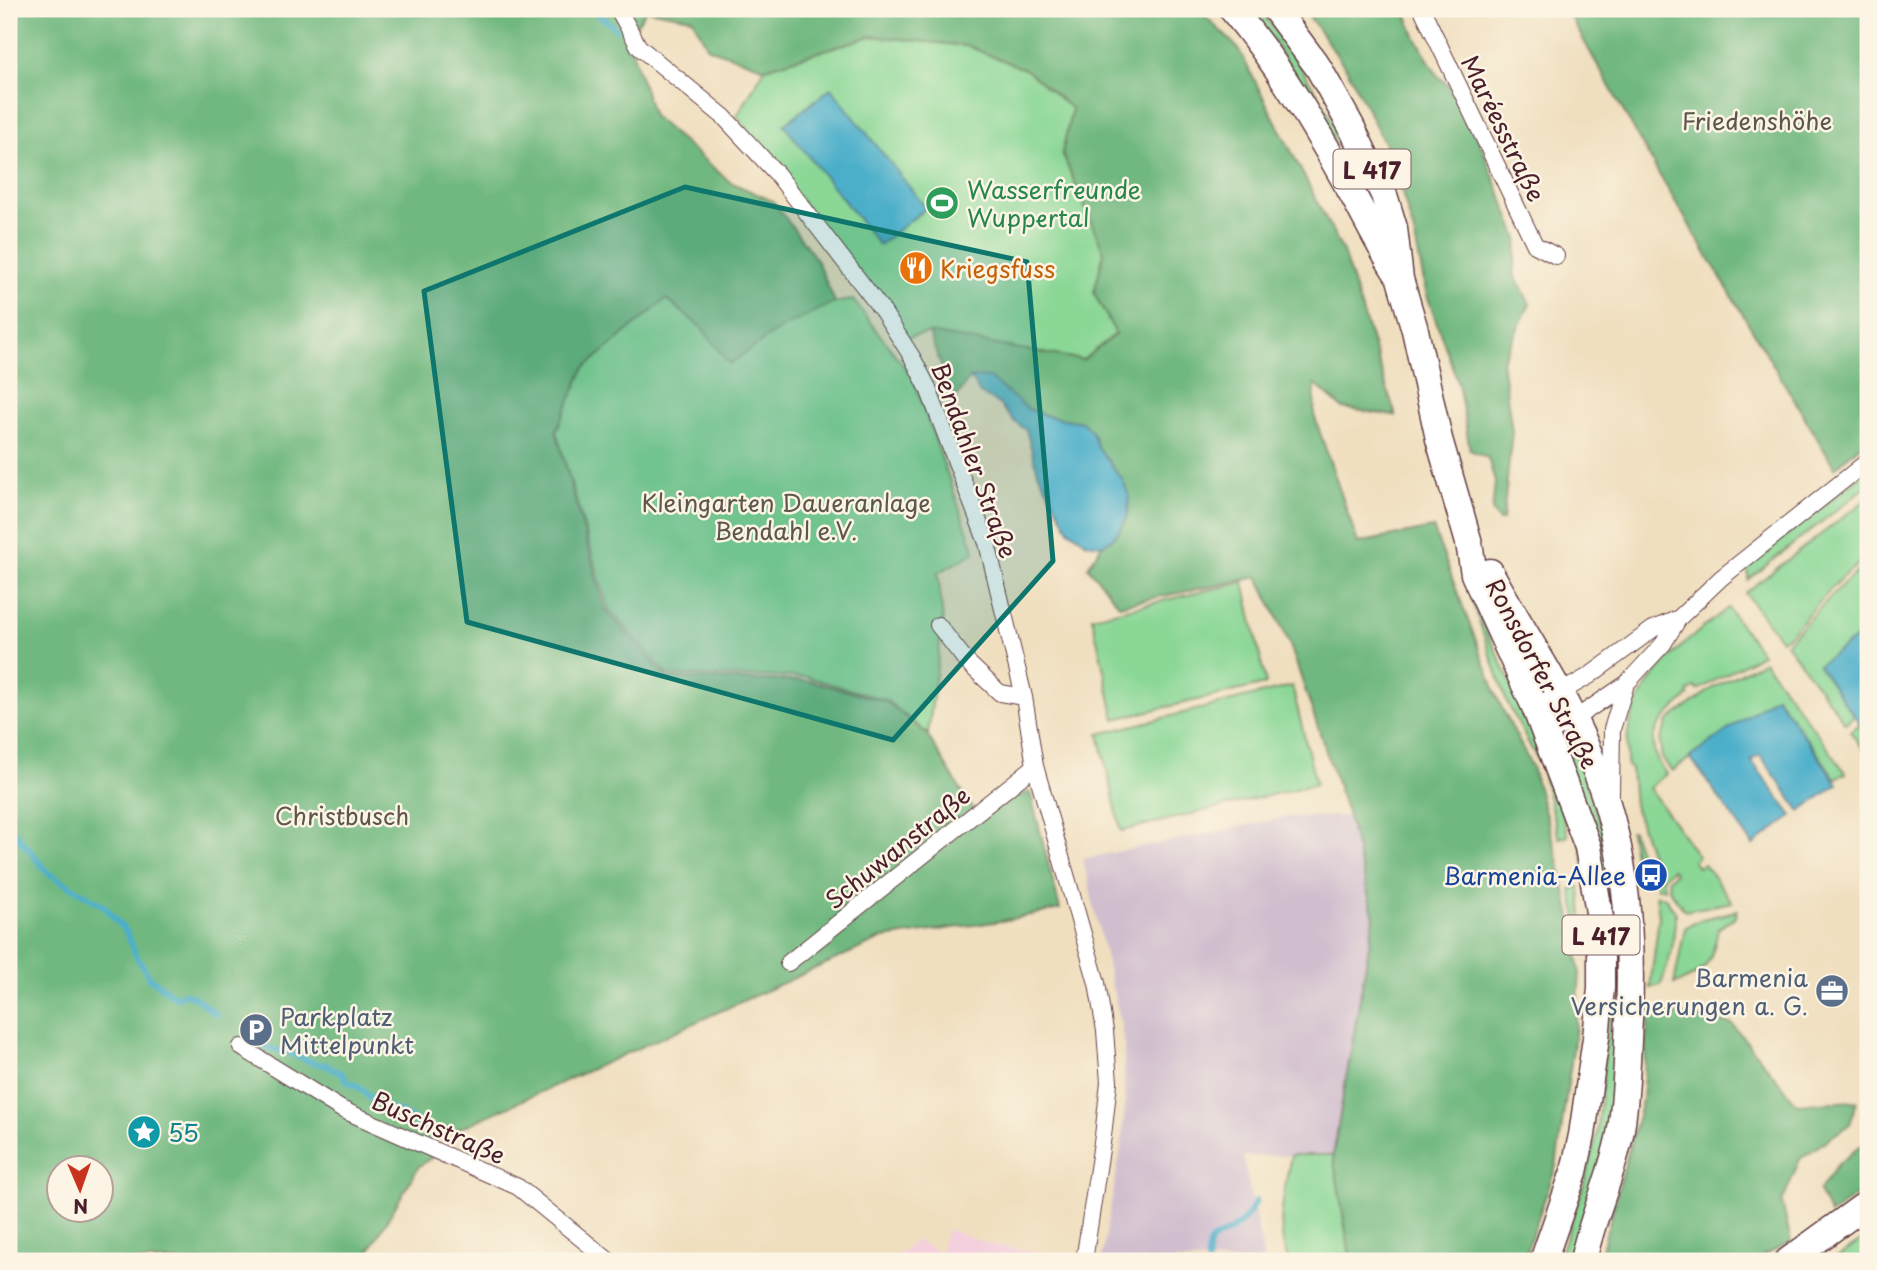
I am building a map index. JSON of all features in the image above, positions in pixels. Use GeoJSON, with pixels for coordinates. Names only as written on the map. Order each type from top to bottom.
{"type":"FeatureCollection","features":[{"type":"Feature","properties":{"kind":"main road","name":"Ronsdorfer Straße"},"geometry":{"type":"LineString","coordinates":[[1233,9],[1268,53],[1305,111],[1374,238],[1401,279]]}},
{"type":"Feature","properties":{"kind":"main road","name":"Ronsdorfer Straße"},"geometry":{"type":"LineString","coordinates":[[1275,9],[1318,68],[1351,126],[1384,195],[1394,228],[1401,279],[1439,439],[1469,543],[1474,574],[1535,707],[1588,847],[1601,924],[1601,988],[1582,1135],[1574,1172],[1543,1261]]}},
{"type":"Feature","properties":{"kind":"main road","name":"Ronsdorfer Straße"},"geometry":{"type":"LineString","coordinates":[[1469,543],[1487,566],[1559,693],[1588,751],[1610,811],[1623,868],[1631,946],[1626,1079],[1614,1164],[1583,1261]]}},
{"type":"Feature","properties":{"kind":"main road"},"geometry":{"type":"LineString","coordinates":[[1788,1261],[1868,1203]]}},
{"type":"Feature","properties":{"kind":"street","name":"Bendahler Straße"},"geometry":{"type":"LineString","coordinates":[[618,9],[639,47],[724,117],[777,174],[882,310],[927,386],[987,543],[1024,696],[1035,766],[1097,983],[1105,1031],[1109,1082],[1084,1261]]}},
{"type":"Feature","properties":{"kind":"street","name":"Maréesstraße"},"geometry":{"type":"LineString","coordinates":[[1422,9],[1535,245],[1556,256]]}},
{"type":"Feature","properties":{"kind":"street"},"geometry":{"type":"LineString","coordinates":[[1546,735],[1626,684],[1663,644],[1679,618],[1731,570],[1868,461]]}},
{"type":"Feature","properties":{"kind":"street"},"geometry":{"type":"LineString","coordinates":[[1535,707],[1590,676],[1653,629],[1679,618]]}},
{"type":"Feature","properties":{"kind":"street"},"geometry":{"type":"LineString","coordinates":[[938,625],[967,662],[1000,693],[1024,696]]}},
{"type":"Feature","properties":{"kind":"street"},"geometry":{"type":"LineString","coordinates":[[1610,811],[1612,729],[1626,684]]}},
{"type":"Feature","properties":{"kind":"street","name":"Schuwanstraße"},"geometry":{"type":"LineString","coordinates":[[788,963],[1035,766]]}},
{"type":"Feature","properties":{"kind":"street","name":"Buschstraße"},"geometry":{"type":"LineString","coordinates":[[242,1047],[341,1109],[518,1186],[609,1261]]}},
{"type":"Feature","properties":{"kind":"highlighted area"},"geometry":{"type":"Polygon","coordinates":[[[685,187],[1027,262],[1053,561],[893,740],[467,622],[424,291],[685,187]]]}},
{"type":"Feature","properties":{"kind":"shaded area"},"geometry":{"type":"Polygon","coordinates":[[[1348,816],[1374,917],[1333,1155],[1243,1156],[1264,1261],[1101,1261],[1121,1148],[1125,1106],[1124,1046],[1083,859],[1286,817],[1348,816]]]}},
{"type":"Feature","properties":{"kind":"shaded area"},"geometry":{"type":"Polygon","coordinates":[[[947,1229],[992,1245],[1068,1256],[1067,1261],[892,1261],[916,1240],[940,1253],[947,1229]]]}},
{"type":"Feature","properties":{"kind":"green space","name":"Christbusch"},"geometry":{"type":"Polygon","coordinates":[[[9,9],[1198,9],[1238,48],[1343,252],[1396,416],[1342,408],[1315,384],[1314,415],[1358,543],[1433,528],[1500,704],[1532,767],[1557,855],[1573,926],[1580,974],[1575,1035],[1556,1166],[1523,1261],[1351,1261],[1333,1155],[1374,917],[1348,816],[1289,642],[1258,577],[1119,605],[1088,567],[1102,545],[1111,540],[1122,480],[1097,446],[1092,432],[1028,409],[989,378],[970,377],[954,401],[929,333],[1083,360],[1116,334],[1094,293],[1104,252],[1062,153],[1072,109],[1027,70],[968,46],[871,36],[765,68],[708,48],[692,18],[646,10],[628,38],[653,116],[730,182],[773,201],[816,259],[835,302],[783,327],[729,364],[702,328],[666,299],[584,368],[556,431],[605,609],[667,678],[810,681],[885,701],[926,733],[978,818],[998,803],[1030,792],[1060,909],[1001,921],[883,938],[436,1139],[440,1152],[419,1166],[365,1258],[369,1261],[9,1261],[9,9]]]}},
{"type":"Feature","properties":{"kind":"green space"},"geometry":{"type":"Polygon","coordinates":[[[1248,9],[1259,9],[1307,78],[1349,151],[1373,206],[1299,80],[1248,9]]]}},
{"type":"Feature","properties":{"kind":"green space"},"geometry":{"type":"Polygon","coordinates":[[[1304,9],[1404,9],[1415,36],[1437,75],[1463,99],[1518,239],[1514,274],[1530,304],[1502,361],[1512,431],[1503,520],[1499,521],[1492,511],[1495,482],[1488,458],[1470,450],[1458,383],[1426,292],[1414,233],[1391,156],[1348,71],[1304,9]]]}},
{"type":"Feature","properties":{"kind":"green space","name":"Friedenshöhe"},"geometry":{"type":"Polygon","coordinates":[[[1566,9],[1868,9],[1868,438],[1835,468],[1660,176],[1566,9]]]}},
{"type":"Feature","properties":{"kind":"green space","name":"Wasserfreunde Wuppertal"},"geometry":{"type":"Polygon","coordinates":[[[871,36],[968,46],[1027,70],[1072,109],[1062,153],[1104,252],[1094,293],[1116,333],[1083,360],[929,333],[904,338],[737,116],[765,68],[871,36]]]}},
{"type":"Feature","properties":{"kind":"green space","name":"Kleingarten Daueranlage Bendahl e.V."},"geometry":{"type":"Polygon","coordinates":[[[666,299],[702,328],[730,364],[773,333],[804,315],[836,303],[853,300],[913,378],[975,552],[938,573],[943,621],[928,734],[886,700],[807,677],[668,675],[608,608],[556,431],[584,368],[666,299]]]}},
{"type":"Feature","properties":{"kind":"green space"},"geometry":{"type":"Polygon","coordinates":[[[1868,470],[1868,485],[1748,580],[1748,566],[1868,470]]]}},
{"type":"Feature","properties":{"kind":"green space"},"geometry":{"type":"Polygon","coordinates":[[[1868,498],[1868,556],[1841,578],[1790,634],[1781,640],[1745,593],[1868,498]]]}},
{"type":"Feature","properties":{"kind":"green space"},"geometry":{"type":"Polygon","coordinates":[[[1868,563],[1868,630],[1819,665],[1854,716],[1845,723],[1786,643],[1844,583],[1868,563]]]}},
{"type":"Feature","properties":{"kind":"green space"},"geometry":{"type":"Polygon","coordinates":[[[1244,582],[1266,684],[1115,719],[1092,617],[1244,582]]]}},
{"type":"Feature","properties":{"kind":"green space"},"geometry":{"type":"Polygon","coordinates":[[[1471,598],[1546,757],[1538,761],[1507,702],[1471,598]]]}},
{"type":"Feature","properties":{"kind":"green space"},"geometry":{"type":"Polygon","coordinates":[[[1728,608],[1762,654],[1698,690],[1696,687],[1688,692],[1689,696],[1656,730],[1654,740],[1654,750],[1666,774],[1649,788],[1698,856],[1693,861],[1698,867],[1704,864],[1732,902],[1685,911],[1670,891],[1668,879],[1675,873],[1672,869],[1662,878],[1664,888],[1657,888],[1652,858],[1634,805],[1631,769],[1627,766],[1628,733],[1633,713],[1653,678],[1696,633],[1728,608]]]}},
{"type":"Feature","properties":{"kind":"green space"},"geometry":{"type":"Polygon","coordinates":[[[1764,661],[1846,773],[1836,779],[1776,696],[1672,771],[1662,758],[1660,742],[1668,721],[1714,687],[1764,661]]]}},
{"type":"Feature","properties":{"kind":"green space"},"geometry":{"type":"Polygon","coordinates":[[[1292,686],[1316,784],[1121,831],[1099,734],[1292,686]]]}},
{"type":"Feature","properties":{"kind":"green space"},"geometry":{"type":"Polygon","coordinates":[[[1860,724],[1868,735],[1868,756],[1850,731],[1860,724]]]}},
{"type":"Feature","properties":{"kind":"green space"},"geometry":{"type":"Polygon","coordinates":[[[1576,753],[1602,829],[1613,884],[1619,974],[1612,1101],[1607,1139],[1570,1261],[1557,1261],[1581,1194],[1597,1135],[1610,1002],[1565,759],[1576,753]]]}},
{"type":"Feature","properties":{"kind":"green space"},"geometry":{"type":"Polygon","coordinates":[[[1550,769],[1568,836],[1559,838],[1542,773],[1550,769]]]}},
{"type":"Feature","properties":{"kind":"green space"},"geometry":{"type":"Polygon","coordinates":[[[1632,831],[1644,867],[1636,869],[1632,831]]]}},
{"type":"Feature","properties":{"kind":"green space"},"geometry":{"type":"Polygon","coordinates":[[[1580,887],[1585,954],[1571,889],[1580,887]]]}},
{"type":"Feature","properties":{"kind":"green space"},"geometry":{"type":"Polygon","coordinates":[[[1656,895],[1665,897],[1676,913],[1672,950],[1661,985],[1650,988],[1659,917],[1656,895]]]}},
{"type":"Feature","properties":{"kind":"green space"},"geometry":{"type":"Polygon","coordinates":[[[1737,910],[1736,916],[1718,929],[1710,958],[1701,971],[1674,984],[1685,928],[1697,921],[1737,910]]]}},
{"type":"Feature","properties":{"kind":"green space"},"geometry":{"type":"Polygon","coordinates":[[[1649,1009],[1732,1024],[1797,1104],[1857,1101],[1850,1124],[1800,1159],[1782,1202],[1791,1242],[1753,1261],[1599,1261],[1642,1100],[1649,1009]]]}},
{"type":"Feature","properties":{"kind":"green space"},"geometry":{"type":"Polygon","coordinates":[[[1868,1140],[1868,1186],[1830,1215],[1819,1191],[1838,1164],[1868,1140]]]}},
{"type":"Feature","properties":{"kind":"green space"},"geometry":{"type":"Polygon","coordinates":[[[1291,1155],[1333,1155],[1351,1261],[1289,1261],[1281,1222],[1291,1155]]]}},
{"type":"Feature","properties":{"kind":"green space"},"geometry":{"type":"Polygon","coordinates":[[[1868,1236],[1868,1261],[1832,1261],[1868,1236]]]}},
{"type":"Feature","properties":{"kind":"water"},"geometry":{"type":"Polygon","coordinates":[[[831,88],[926,208],[879,245],[784,125],[831,88]]]}},
{"type":"Feature","properties":{"kind":"water"},"geometry":{"type":"Polygon","coordinates":[[[970,377],[989,378],[1028,409],[1047,416],[1082,422],[1092,432],[1097,446],[1123,480],[1129,496],[1128,515],[1111,540],[1102,545],[1087,543],[1069,530],[1038,472],[1026,430],[1000,405],[980,393],[970,377]]]}},
{"type":"Feature","properties":{"kind":"water"},"geometry":{"type":"Polygon","coordinates":[[[1868,630],[1868,735],[1818,665],[1868,630]]]}},
{"type":"Feature","properties":{"kind":"water"},"geometry":{"type":"Polygon","coordinates":[[[1776,696],[1838,784],[1800,811],[1760,755],[1751,760],[1792,816],[1753,845],[1690,757],[1776,696]]]}},
{"type":"Feature","properties":{"kind":"waterway"},"geometry":{"type":"LineString","coordinates":[[592,9],[616,29]]}},
{"type":"Feature","properties":{"kind":"waterway"},"geometry":{"type":"LineString","coordinates":[[9,826],[48,873],[104,906],[127,933],[136,956],[150,978],[177,998],[184,993],[196,998],[217,1015]]}},
{"type":"Feature","properties":{"kind":"waterway"},"geometry":{"type":"LineString","coordinates":[[266,1047],[327,1065],[342,1073],[348,1082],[358,1086],[375,1102],[400,1112],[426,1128]]}},
{"type":"Feature","properties":{"kind":"waterway"},"geometry":{"type":"LineString","coordinates":[[1208,1261],[1209,1246],[1213,1239],[1241,1223],[1256,1201]]}},
{"type":"Feature","properties":{"kind":"place","name":"Wasserfreunde Wuppertal"},"geometry":{"type":"Point","coordinates":[942,203]}},
{"type":"Feature","properties":{"kind":"place","name":"Kriegsfuss"},"geometry":{"type":"Point","coordinates":[916,268]}},
{"type":"Feature","properties":{"kind":"place","name":"Barmenia-Allee"},"geometry":{"type":"Point","coordinates":[1651,875]}},
{"type":"Feature","properties":{"kind":"place","name":"Barmenia Versicherungen a. G."},"geometry":{"type":"Point","coordinates":[1832,991]}},
{"type":"Feature","properties":{"kind":"place","name":"Parkplatz Mittelpunkt"},"geometry":{"type":"Point","coordinates":[256,1030]}},
{"type":"Feature","properties":{"kind":"place","name":"55"},"geometry":{"type":"Point","coordinates":[144,1132]}}]}
